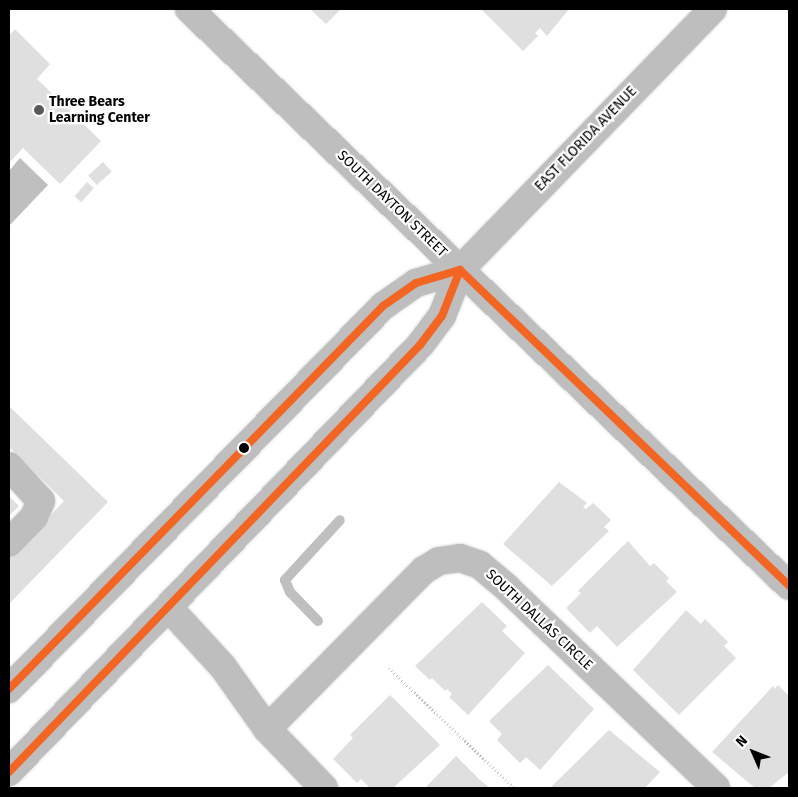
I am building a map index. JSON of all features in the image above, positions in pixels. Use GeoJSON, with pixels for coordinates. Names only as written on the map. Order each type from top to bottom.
{"type":"FeatureCollection","features":[{"type":"Feature","properties":{"kind":"street","name":"SOUTH DAYTON STREET"},"geometry":{"type":"LineString","coordinates":[[190,9],[789,586]]}},
{"type":"Feature","properties":{"kind":"street","name":"EAST FLORIDA AVENUE"},"geometry":{"type":"LineString","coordinates":[[9,772],[170,608],[420,345],[442,316],[460,270],[713,9]]}},
{"type":"Feature","properties":{"kind":"street","name":"EAST FLORIDA AVENUE"},"geometry":{"type":"LineString","coordinates":[[9,688],[383,306],[416,283],[460,270]]}},
{"type":"Feature","properties":{"kind":"street"},"geometry":{"type":"LineString","coordinates":[[9,466],[41,501],[34,517],[9,543]]}},
{"type":"Feature","properties":{"kind":"street","name":"SOUTH DALLAS CIRCLE"},"geometry":{"type":"LineString","coordinates":[[267,729],[424,570],[439,561],[460,558],[480,565],[507,588],[716,788]]}},
{"type":"Feature","properties":{"kind":"street"},"geometry":{"type":"LineString","coordinates":[[170,608],[223,667],[267,729],[324,788]]}},
{"type":"Feature","properties":{"kind":"path"},"geometry":{"type":"LineString","coordinates":[[388,668],[514,788]]}},
{"type":"Feature","properties":{"kind":"shaded area"},"geometry":{"type":"Polygon","coordinates":[[[20,158],[48,185],[9,226],[9,171],[20,158]]]}},
{"type":"Feature","properties":{"kind":"building"},"geometry":{"type":"Polygon","coordinates":[[[310,9],[341,9],[326,24],[310,9]]]}},
{"type":"Feature","properties":{"kind":"building"},"geometry":{"type":"Polygon","coordinates":[[[481,9],[569,9],[547,36],[540,28],[535,33],[538,36],[523,51],[481,9]]]}},
{"type":"Feature","properties":{"kind":"building","name":"Three Bears Learning Center"},"geometry":{"type":"Polygon","coordinates":[[[15,29],[50,64],[37,79],[101,141],[60,184],[23,148],[9,163],[9,36],[15,29]]]}},
{"type":"Feature","properties":{"kind":"building"},"geometry":{"type":"Polygon","coordinates":[[[103,162],[112,172],[97,185],[88,175],[103,162]]]}},
{"type":"Feature","properties":{"kind":"building"},"geometry":{"type":"Polygon","coordinates":[[[87,182],[94,188],[81,202],[75,196],[87,182]]]}},
{"type":"Feature","properties":{"kind":"building"},"geometry":{"type":"Polygon","coordinates":[[[9,406],[108,502],[9,604],[9,559],[64,501],[9,447],[9,406]]]}},
{"type":"Feature","properties":{"kind":"building"},"geometry":{"type":"Polygon","coordinates":[[[559,482],[587,503],[583,507],[586,509],[593,503],[611,520],[604,527],[609,531],[552,586],[503,544],[559,482]]]}},
{"type":"Feature","properties":{"kind":"building"},"geometry":{"type":"Polygon","coordinates":[[[9,496],[19,506],[9,516],[9,496]]]}},
{"type":"Feature","properties":{"kind":"building"},"geometry":{"type":"Polygon","coordinates":[[[628,541],[650,566],[654,563],[669,578],[666,581],[677,592],[617,647],[597,626],[590,633],[566,608],[581,593],[578,591],[628,541]]]}},
{"type":"Feature","properties":{"kind":"building"},"geometry":{"type":"Polygon","coordinates":[[[482,602],[507,626],[502,631],[525,653],[468,715],[449,697],[452,694],[447,689],[445,691],[432,678],[430,680],[415,666],[482,602]]]}},
{"type":"Feature","properties":{"kind":"building"},"geometry":{"type":"Polygon","coordinates":[[[686,610],[701,624],[705,619],[728,642],[724,646],[736,658],[679,715],[633,670],[686,610]]]}},
{"type":"Feature","properties":{"kind":"building"},"geometry":{"type":"Polygon","coordinates":[[[548,665],[594,709],[540,770],[526,757],[520,763],[497,740],[502,734],[489,721],[548,665]]]}},
{"type":"Feature","properties":{"kind":"building"},"geometry":{"type":"Polygon","coordinates":[[[778,685],[789,696],[789,772],[769,788],[755,788],[712,752],[773,686],[775,689],[778,685]]]}},
{"type":"Feature","properties":{"kind":"building"},"geometry":{"type":"Polygon","coordinates":[[[390,695],[440,745],[393,788],[370,788],[361,779],[357,783],[333,759],[353,738],[350,735],[390,695]]]}},
{"type":"Feature","properties":{"kind":"building"},"geometry":{"type":"Polygon","coordinates":[[[609,730],[660,772],[645,788],[550,788],[609,730]]]}},
{"type":"Feature","properties":{"kind":"building"},"geometry":{"type":"Polygon","coordinates":[[[456,756],[480,780],[490,788],[425,788],[456,756]]]}},
{"type":"Feature","properties":{"kind":"waterway"},"geometry":{"type":"LineString","coordinates":[[318,621],[290,592],[285,580],[340,520]]}},
{"type":"Feature","properties":{"kind":"transit line"},"geometry":{"type":"LineString","coordinates":[[460,270],[789,586]]}},
{"type":"Feature","properties":{"kind":"transit line"},"geometry":{"type":"LineString","coordinates":[[9,689],[383,306],[416,283],[460,270]]}},
{"type":"Feature","properties":{"kind":"transit line"},"geometry":{"type":"LineString","coordinates":[[9,772],[420,345],[442,316],[460,270]]}},
{"type":"Feature","properties":{"kind":"place","name":"Three Bears Learning Center"},"geometry":{"type":"Point","coordinates":[39,110]}}]}
